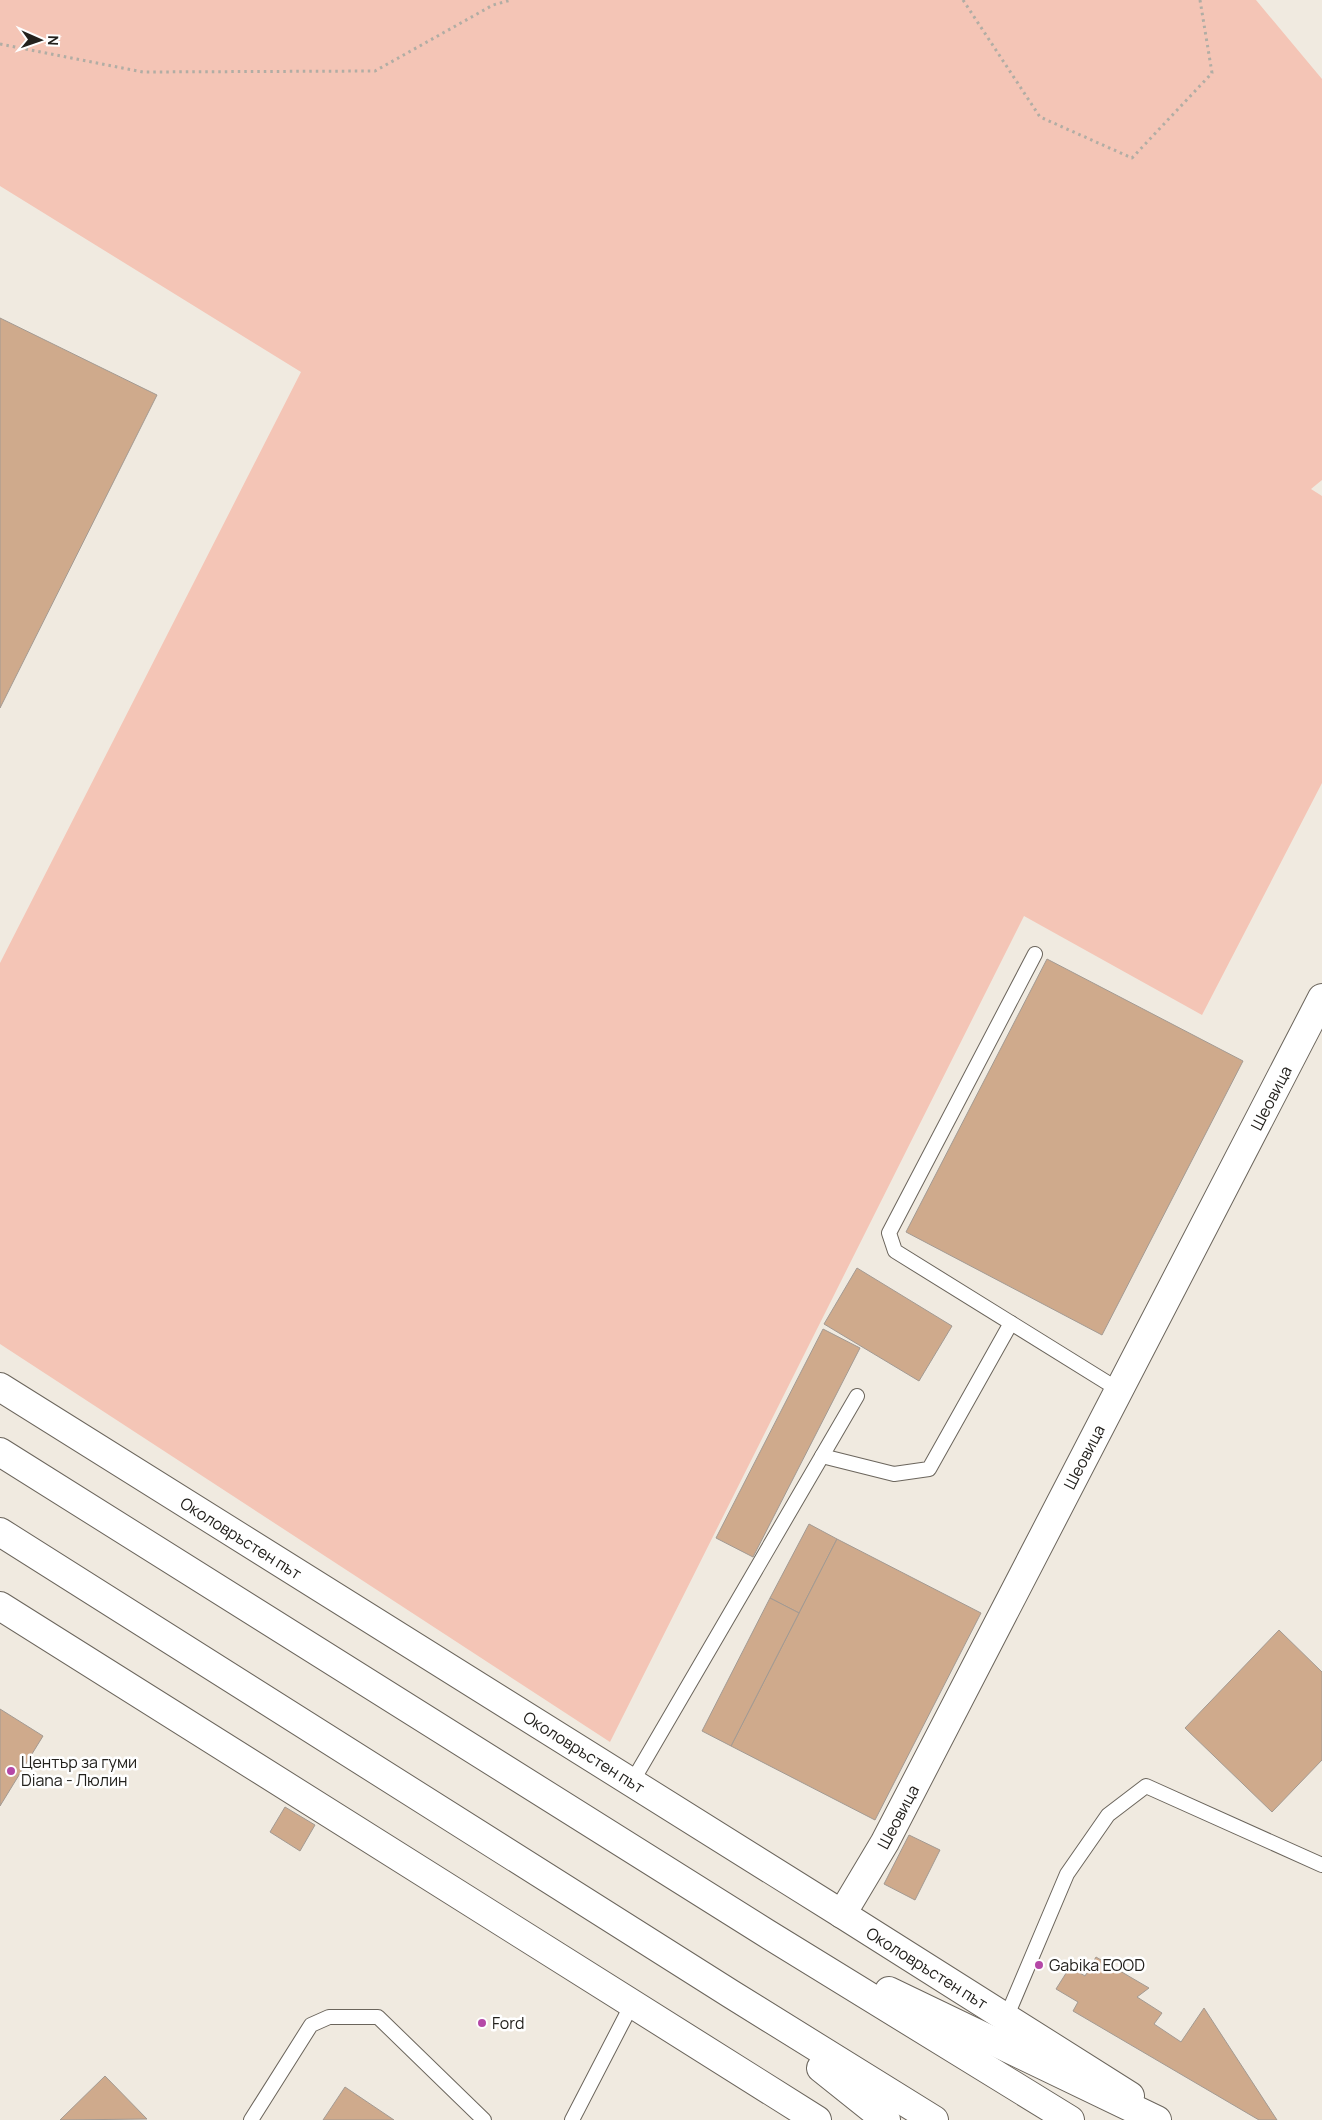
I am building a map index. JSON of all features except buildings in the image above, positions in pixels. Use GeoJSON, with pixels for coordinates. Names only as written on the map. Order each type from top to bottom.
{"type":"FeatureCollection","features":[{"type":"Feature","properties":{"kind":"main road","name":"Шеовица"},"geometry":{"type":"LineString","coordinates":[[842,1914],[885,1842],[1322,998]]}},
{"type":"Feature","properties":{"kind":"main road","name":"Околовръстен път"},"geometry":{"type":"LineString","coordinates":[[0,1387],[632,1782],[1167,2120]]}},
{"type":"Feature","properties":{"kind":"main road"},"geometry":{"type":"LineString","coordinates":[[0,1452],[766,1933],[1070,2120]]}},
{"type":"Feature","properties":{"kind":"main road"},"geometry":{"type":"LineString","coordinates":[[0,1532],[730,1994],[934,2120]]}},
{"type":"Feature","properties":{"kind":"main road"},"geometry":{"type":"LineString","coordinates":[[0,1606],[817,2120]]}},
{"type":"Feature","properties":{"kind":"main road"},"geometry":{"type":"LineString","coordinates":[[766,1933],[1157,2120]]}},
{"type":"Feature","properties":{"kind":"main road"},"geometry":{"type":"LineString","coordinates":[[730,1994],[886,2120]]}},
{"type":"Feature","properties":{"kind":"lane"},"geometry":{"type":"LineString","coordinates":[[1035,954],[889,1233],[894,1251],[1119,1390]]}},
{"type":"Feature","properties":{"kind":"lane"},"geometry":{"type":"LineString","coordinates":[[822,1456],[894,1474],[929,1469],[1011,1324]]}},
{"type":"Feature","properties":{"kind":"lane"},"geometry":{"type":"LineString","coordinates":[[632,1782],[857,1396]]}},
{"type":"Feature","properties":{"kind":"lane"},"geometry":{"type":"LineString","coordinates":[[1006,2018],[1067,1874],[1108,1814],[1146,1786],[1322,1865]]}},
{"type":"Feature","properties":{"kind":"lane"},"geometry":{"type":"LineString","coordinates":[[572,2120],[632,2004]]}},
{"type":"Feature","properties":{"kind":"lane"},"geometry":{"type":"LineString","coordinates":[[251,2120],[311,2025],[329,2017],[353,2016],[378,2017],[484,2120]]}},
{"type":"Feature","properties":{"kind":"path"},"geometry":{"type":"LineString","coordinates":[[0,44],[143,72],[375,71],[493,5],[511,0]]}},
{"type":"Feature","properties":{"kind":"path"},"geometry":{"type":"LineString","coordinates":[[963,0],[1040,117],[1132,158],[1212,73],[1200,0]]}},
{"type":"Feature","properties":{"kind":"shaded area"},"geometry":{"type":"Polygon","coordinates":[[[0,0],[1256,0],[1322,79],[1322,480],[1311,489],[1322,496],[1322,783],[1202,1015],[1024,916],[610,1742],[0,1344],[0,963],[301,372],[0,186],[0,0]]]}},
{"type":"Feature","properties":{"kind":"place","name":"Център за гуми Diana - Люлин"},"geometry":{"type":"Point","coordinates":[11,1771]}},
{"type":"Feature","properties":{"kind":"place","name":"Gabika EOOD"},"geometry":{"type":"Point","coordinates":[1039,1965]}},
{"type":"Feature","properties":{"kind":"place","name":"Ford"},"geometry":{"type":"Point","coordinates":[482,2023]}}]}
